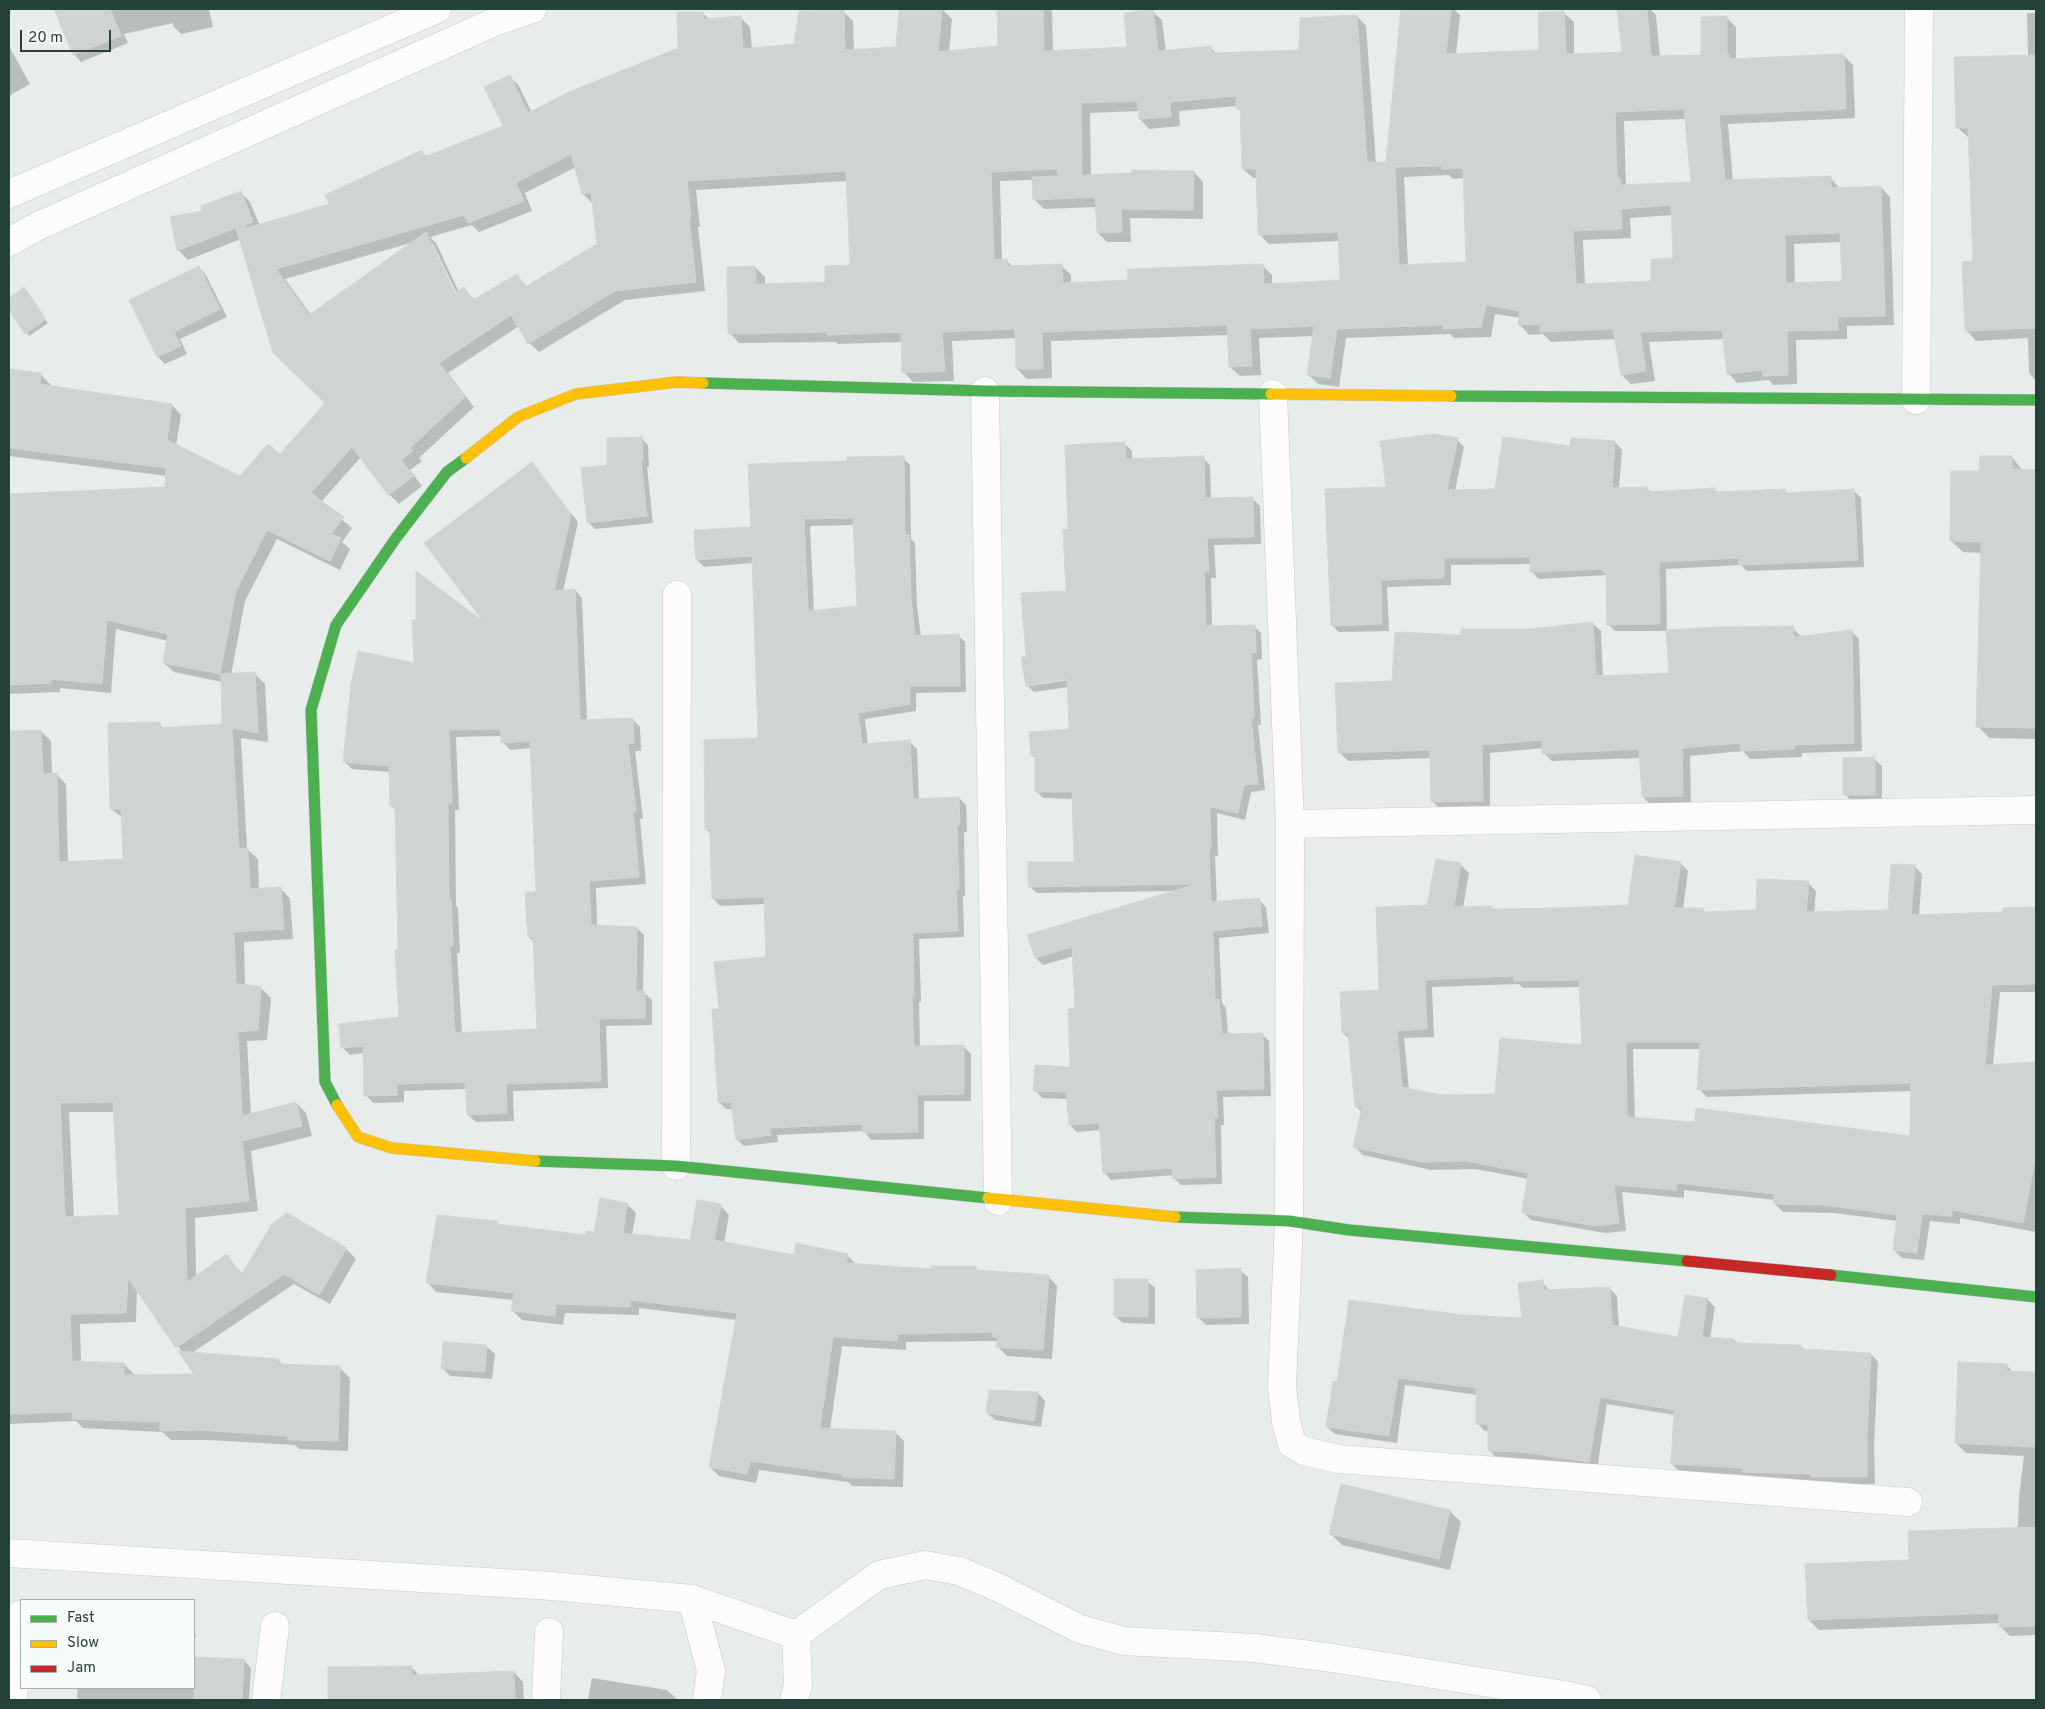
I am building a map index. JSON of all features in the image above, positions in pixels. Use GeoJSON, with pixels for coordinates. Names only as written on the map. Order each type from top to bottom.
{"type":"FeatureCollection","features":[{"type":"Feature","properties":{"kind":"street"},"geometry":{"type":"LineString","coordinates":[[9,194],[437,9]]}},
{"type":"Feature","properties":{"kind":"street"},"geometry":{"type":"LineString","coordinates":[[9,242],[46,222],[479,29],[532,9]]}},
{"type":"Feature","properties":{"kind":"street"},"geometry":{"type":"LineString","coordinates":[[1916,400],[1919,9]]}},
{"type":"Feature","properties":{"kind":"street"},"geometry":{"type":"LineString","coordinates":[[2036,400],[985,391],[677,382],[576,394],[518,417],[447,472],[396,538],[336,625],[311,710],[325,1082],[342,1114],[358,1137],[392,1148],[524,1160],[676,1166],[1158,1216],[1289,1221],[1348,1230],[1766,1268],[2036,1297]]}},
{"type":"Feature","properties":{"kind":"street"},"geometry":{"type":"LineString","coordinates":[[985,391],[998,1200]]}},
{"type":"Feature","properties":{"kind":"street"},"geometry":{"type":"LineString","coordinates":[[1273,394],[1290,824],[1289,1221],[1282,1386],[1286,1422],[1292,1444],[1304,1451],[1338,1459],[1908,1502]]}},
{"type":"Feature","properties":{"kind":"street"},"geometry":{"type":"LineString","coordinates":[[676,1166],[677,595]]}},
{"type":"Feature","properties":{"kind":"street"},"geometry":{"type":"LineString","coordinates":[[1290,824],[2036,810]]}},
{"type":"Feature","properties":{"kind":"street"},"geometry":{"type":"LineString","coordinates":[[9,1553],[552,1586],[692,1599],[796,1635]]}},
{"type":"Feature","properties":{"kind":"street"},"geometry":{"type":"LineString","coordinates":[[796,1635],[879,1575],[924,1565],[959,1571],[995,1586],[1080,1629],[1124,1641],[1255,1648],[1409,1670],[1587,1700]]}},
{"type":"Feature","properties":{"kind":"street"},"geometry":{"type":"LineString","coordinates":[[692,1599],[711,1671],[707,1700]]}},
{"type":"Feature","properties":{"kind":"street"},"geometry":{"type":"LineString","coordinates":[[13,1700],[20,1615]]}},
{"type":"Feature","properties":{"kind":"street"},"geometry":{"type":"LineString","coordinates":[[266,1700],[275,1626]]}},
{"type":"Feature","properties":{"kind":"street"},"geometry":{"type":"LineString","coordinates":[[546,1700],[550,1632]]}},
{"type":"Feature","properties":{"kind":"street"},"geometry":{"type":"LineString","coordinates":[[794,1700],[798,1685],[796,1635]]}},
{"type":"Feature","properties":{"kind":"building"},"geometry":{"type":"Polygon","coordinates":[[[54,9],[110,9],[121,36],[73,55],[54,9]]]}},
{"type":"Feature","properties":{"kind":"building"},"geometry":{"type":"Polygon","coordinates":[[[899,9],[942,9],[938,52],[998,46],[997,9],[1043,9],[1044,51],[1127,47],[1124,13],[1153,9],[1158,51],[1211,46],[1212,53],[1299,50],[1300,18],[1357,15],[1367,162],[1386,162],[1401,9],[1451,9],[1446,54],[1539,50],[1538,12],[1564,11],[1566,54],[1622,52],[1617,9],[1647,9],[1651,56],[1701,55],[1701,17],[1727,16],[1727,54],[1729,54],[1729,59],[1844,54],[1846,109],[1719,115],[1725,180],[1831,176],[1831,188],[1881,186],[1885,316],[1838,317],[1838,330],[1787,331],[1788,375],[1763,376],[1762,370],[1727,374],[1722,330],[1640,332],[1646,371],[1621,375],[1613,329],[1540,332],[1540,324],[1518,325],[1520,311],[1486,305],[1481,327],[1443,329],[1443,325],[1337,329],[1330,378],[1307,375],[1314,326],[1250,329],[1252,366],[1229,367],[1227,325],[1042,332],[1043,369],[1016,369],[1015,329],[942,332],[945,371],[902,373],[901,332],[827,335],[827,332],[728,334],[727,267],[755,266],[756,284],[825,282],[825,266],[850,265],[846,171],[687,181],[696,282],[615,291],[528,344],[511,315],[439,363],[465,397],[410,448],[413,451],[401,460],[414,476],[388,495],[352,447],[311,493],[344,517],[331,534],[341,538],[330,561],[267,530],[236,591],[220,674],[163,663],[168,634],[107,620],[102,684],[51,679],[51,683],[9,685],[9,494],[165,487],[166,468],[9,448],[9,369],[41,373],[40,384],[172,404],[167,440],[240,476],[268,444],[280,454],[325,403],[273,353],[236,228],[177,251],[170,217],[202,211],[201,206],[241,191],[253,222],[245,225],[247,228],[329,204],[325,195],[422,150],[424,157],[503,126],[484,87],[510,75],[528,113],[571,91],[678,48],[677,12],[703,12],[704,19],[741,16],[743,49],[794,44],[799,11],[844,10],[845,50],[896,47],[899,9]],[[1236,96],[1170,102],[1171,117],[1139,119],[1137,101],[1081,103],[1082,175],[1131,173],[1132,170],[1194,171],[1193,210],[1121,209],[1122,232],[1097,233],[1095,197],[1033,200],[1032,177],[1058,176],[1057,169],[991,172],[994,260],[1007,259],[1007,266],[1062,264],[1063,283],[1128,280],[1127,269],[1263,264],[1264,284],[1340,280],[1338,232],[1258,235],[1256,169],[1242,169],[1240,108],[1236,109],[1236,96]],[[1684,109],[1615,112],[1617,178],[1620,178],[1621,185],[1691,182],[1684,109]],[[571,154],[516,183],[524,201],[468,223],[464,215],[276,269],[309,315],[426,232],[455,293],[464,287],[473,300],[517,274],[525,287],[597,244],[591,192],[582,194],[571,154]],[[1442,166],[1395,167],[1399,265],[1466,262],[1463,168],[1442,169],[1442,166]],[[1671,205],[1621,209],[1622,229],[1573,231],[1576,284],[1651,281],[1651,259],[1673,258],[1671,205]],[[1840,233],[1785,235],[1786,283],[1842,281],[1840,233]]]}},
{"type":"Feature","properties":{"kind":"building"},"geometry":{"type":"Polygon","coordinates":[[[2035,55],[2036,328],[1965,331],[1962,262],[1973,261],[1968,128],[1956,128],[1954,57],[2035,55]]]}},
{"type":"Feature","properties":{"kind":"building"},"geometry":{"type":"Polygon","coordinates":[[[199,266],[220,309],[174,332],[181,346],[157,357],[129,300],[199,266]]]}},
{"type":"Feature","properties":{"kind":"building"},"geometry":{"type":"Polygon","coordinates":[[[24,287],[46,319],[25,334],[9,310],[9,298],[24,287]]]}},
{"type":"Feature","properties":{"kind":"building"},"geometry":{"type":"Polygon","coordinates":[[[1433,434],[1458,438],[1447,490],[1495,489],[1503,437],[1570,446],[1571,438],[1615,441],[1612,488],[1647,487],[1647,492],[1715,488],[1716,492],[1785,489],[1785,493],[1854,489],[1858,560],[1739,565],[1739,558],[1659,562],[1660,624],[1607,625],[1606,572],[1603,572],[1602,569],[1530,572],[1530,557],[1444,558],[1444,578],[1381,580],[1382,624],[1331,626],[1325,489],[1386,487],[1380,441],[1433,434]]]}},
{"type":"Feature","properties":{"kind":"building"},"geometry":{"type":"Polygon","coordinates":[[[642,437],[643,461],[641,461],[647,516],[587,523],[581,468],[607,465],[607,438],[642,437]]]}},
{"type":"Feature","properties":{"kind":"building"},"geometry":{"type":"Polygon","coordinates":[[[1125,442],[1126,459],[1204,456],[1205,498],[1253,497],[1254,537],[1207,538],[1209,571],[1204,571],[1206,626],[1255,625],[1256,653],[1251,653],[1254,718],[1251,718],[1258,784],[1244,785],[1238,813],[1210,807],[1211,902],[1260,898],[1262,926],[1213,931],[1215,1000],[1219,999],[1222,1034],[1263,1033],[1264,1089],[1216,1090],[1218,1118],[1214,1118],[1216,1177],[1173,1179],[1172,1168],[1103,1173],[1099,1123],[1069,1125],[1066,1092],[1033,1091],[1035,1065],[1070,1067],[1068,1009],[1075,1008],[1072,947],[1035,958],[1027,935],[1196,884],[1028,887],[1028,862],[1074,862],[1072,792],[1035,792],[1035,755],[1031,755],[1029,732],[1069,729],[1067,679],[1026,686],[1021,657],[1026,657],[1021,593],[1066,591],[1063,530],[1068,529],[1065,445],[1125,442]]]}},
{"type":"Feature","properties":{"kind":"building"},"geometry":{"type":"Polygon","coordinates":[[[904,456],[905,535],[909,535],[911,598],[915,636],[959,634],[960,686],[910,686],[910,704],[858,713],[862,744],[910,740],[913,799],[959,797],[960,825],[957,825],[959,889],[956,889],[958,931],[913,933],[914,996],[912,996],[914,1046],[964,1045],[964,1094],[917,1095],[918,1132],[863,1133],[862,1124],[770,1128],[771,1135],[736,1140],[731,1102],[718,1102],[712,1009],[719,1009],[714,962],[766,957],[764,897],[712,899],[710,830],[705,830],[704,740],[758,738],[752,556],[696,560],[694,530],[751,527],[748,464],[847,461],[847,457],[904,456]],[[853,518],[804,519],[808,609],[810,611],[857,606],[853,518]]]}},
{"type":"Feature","properties":{"kind":"building"},"geometry":{"type":"Polygon","coordinates":[[[1980,456],[2012,456],[2012,469],[2036,470],[2036,728],[1976,727],[1981,542],[1950,541],[1951,471],[1979,471],[1980,456]]]}},
{"type":"Feature","properties":{"kind":"building"},"geometry":{"type":"Polygon","coordinates":[[[532,462],[571,514],[554,591],[575,589],[580,720],[633,718],[634,743],[628,744],[636,811],[633,811],[639,877],[589,881],[591,925],[637,927],[636,991],[645,991],[645,1018],[599,1019],[601,1081],[506,1084],[507,1113],[467,1115],[465,1082],[397,1084],[397,1095],[364,1096],[363,1046],[341,1048],[339,1024],[399,1017],[395,950],[398,950],[395,806],[390,806],[389,766],[343,762],[351,685],[358,651],[414,663],[412,620],[416,620],[416,571],[483,621],[424,543],[532,462]],[[500,729],[449,730],[452,803],[448,803],[449,899],[451,899],[453,946],[450,946],[455,1033],[537,1029],[533,937],[528,937],[525,892],[536,892],[530,741],[501,743],[500,729]]]}},
{"type":"Feature","properties":{"kind":"building"},"geometry":{"type":"Polygon","coordinates":[[[1593,622],[1596,676],[1669,673],[1666,630],[1794,626],[1794,637],[1852,630],[1854,743],[1794,745],[1794,749],[1741,751],[1740,743],[1682,748],[1683,796],[1642,797],[1639,749],[1542,754],[1542,740],[1482,745],[1483,801],[1431,802],[1430,750],[1338,753],[1335,683],[1392,681],[1395,632],[1461,635],[1461,629],[1529,629],[1593,622]]]}},
{"type":"Feature","properties":{"kind":"building"},"geometry":{"type":"Polygon","coordinates":[[[255,672],[258,733],[232,728],[239,849],[248,848],[250,889],[281,887],[284,929],[234,932],[236,984],[261,986],[258,1030],[238,1032],[242,1116],[296,1102],[302,1126],[242,1141],[249,1201],[185,1208],[187,1282],[227,1254],[241,1275],[272,1224],[287,1213],[347,1248],[319,1295],[284,1274],[176,1348],[128,1278],[126,1313],[70,1314],[72,1361],[124,1363],[124,1375],[194,1374],[178,1351],[279,1359],[278,1364],[340,1366],[338,1441],[288,1440],[288,1436],[197,1430],[160,1431],[160,1422],[72,1419],[72,1412],[9,1414],[9,731],[41,730],[43,774],[57,773],[59,862],[123,859],[121,809],[110,809],[108,723],[160,722],[160,728],[222,724],[221,674],[255,672]],[[113,1102],[60,1103],[65,1217],[119,1215],[113,1102]]]}},
{"type":"Feature","properties":{"kind":"building"},"geometry":{"type":"Polygon","coordinates":[[[1875,757],[1875,795],[1843,795],[1843,758],[1875,757]]]}},
{"type":"Feature","properties":{"kind":"building"},"geometry":{"type":"Polygon","coordinates":[[[1635,855],[1681,862],[1674,908],[1703,908],[1703,912],[1756,910],[1757,879],[1809,881],[1806,912],[1888,910],[1891,864],[1915,865],[1911,915],[2003,912],[2003,908],[2036,907],[2036,984],[1992,985],[1985,1065],[2036,1062],[2036,1155],[2023,1223],[1952,1210],[1952,1216],[1922,1214],[1917,1253],[1893,1250],[1897,1215],[1825,1205],[1774,1204],[1774,1194],[1677,1183],[1676,1190],[1614,1185],[1619,1223],[1596,1226],[1522,1213],[1528,1173],[1466,1161],[1422,1162],[1353,1147],[1362,1107],[1355,1107],[1348,1033],[1342,1033],[1340,992],[1379,990],[1376,907],[1427,905],[1436,859],[1461,863],[1454,907],[1492,906],[1492,909],[1628,905],[1635,855]],[[1514,976],[1425,980],[1427,1029],[1397,1031],[1402,1087],[1441,1095],[1495,1094],[1500,1038],[1582,1045],[1579,980],[1514,981],[1514,976]],[[1626,1042],[1627,1117],[1695,1122],[1696,1108],[1910,1136],[1911,1083],[1697,1090],[1700,1042],[1626,1042]]]}},
{"type":"Feature","properties":{"kind":"building"},"geometry":{"type":"Polygon","coordinates":[[[600,1198],[627,1203],[623,1233],[690,1240],[697,1200],[721,1204],[714,1240],[794,1255],[796,1243],[848,1254],[846,1263],[931,1269],[931,1266],[976,1266],[976,1270],[1049,1275],[1043,1350],[996,1347],[998,1337],[993,1337],[993,1332],[898,1334],[897,1341],[833,1337],[820,1428],[896,1431],[894,1479],[842,1477],[842,1474],[750,1461],[747,1474],[709,1467],[737,1313],[630,1300],[630,1307],[556,1304],[555,1316],[511,1311],[514,1293],[426,1283],[437,1215],[497,1221],[497,1224],[586,1235],[586,1231],[594,1232],[600,1198]]]}},
{"type":"Feature","properties":{"kind":"building"},"geometry":{"type":"Polygon","coordinates":[[[1241,1268],[1241,1317],[1197,1318],[1196,1270],[1241,1268]]]}},
{"type":"Feature","properties":{"kind":"building"},"geometry":{"type":"Polygon","coordinates":[[[1114,1279],[1148,1279],[1148,1317],[1114,1316],[1114,1279]]]}},
{"type":"Feature","properties":{"kind":"building"},"geometry":{"type":"Polygon","coordinates":[[[1543,1280],[1544,1290],[1610,1287],[1612,1325],[1678,1337],[1685,1295],[1707,1298],[1702,1337],[1734,1339],[1734,1343],[1801,1345],[1801,1349],[1871,1353],[1867,1477],[1811,1477],[1811,1474],[1742,1472],[1742,1468],[1671,1464],[1674,1410],[1600,1397],[1589,1462],[1522,1452],[1488,1451],[1488,1424],[1476,1424],[1476,1388],[1398,1378],[1389,1436],[1326,1427],[1333,1381],[1337,1382],[1349,1300],[1463,1315],[1522,1318],[1518,1283],[1543,1280]]]}},
{"type":"Feature","properties":{"kind":"building"},"geometry":{"type":"Polygon","coordinates":[[[443,1342],[487,1345],[485,1372],[441,1369],[443,1342]]]}},
{"type":"Feature","properties":{"kind":"building"},"geometry":{"type":"Polygon","coordinates":[[[1958,1362],[2007,1364],[2007,1371],[2036,1372],[2036,1447],[1955,1443],[1958,1362]]]}},
{"type":"Feature","properties":{"kind":"building"},"geometry":{"type":"Polygon","coordinates":[[[989,1390],[1038,1392],[1034,1421],[986,1413],[989,1390]]]}},
{"type":"Feature","properties":{"kind":"building"},"geometry":{"type":"Polygon","coordinates":[[[1341,1484],[1450,1510],[1439,1559],[1329,1534],[1341,1484]]]}},
{"type":"Feature","properties":{"kind":"building"},"geometry":{"type":"Polygon","coordinates":[[[2036,1527],[2036,1626],[1999,1627],[1999,1613],[1808,1620],[1805,1564],[1909,1560],[1908,1531],[2036,1527]]]}},
{"type":"Feature","properties":{"kind":"building"},"geometry":{"type":"Polygon","coordinates":[[[195,1657],[244,1659],[242,1700],[194,1700],[195,1657]]]}},
{"type":"Feature","properties":{"kind":"building"},"geometry":{"type":"Polygon","coordinates":[[[412,1666],[412,1675],[514,1671],[515,1700],[328,1700],[328,1667],[412,1666]]]}},
{"type":"Feature","properties":{"kind":"traffic: fast"},"geometry":{"type":"LineString","coordinates":[[703,383],[985,391],[1271,394]]}},
{"type":"Feature","properties":{"kind":"traffic: fast"},"geometry":{"type":"LineString","coordinates":[[1451,396],[2036,400]]}},
{"type":"Feature","properties":{"kind":"traffic: fast"},"geometry":{"type":"LineString","coordinates":[[337,1105],[325,1082],[311,710],[336,625],[396,538],[447,472],[466,458]]}},
{"type":"Feature","properties":{"kind":"traffic: fast"},"geometry":{"type":"LineString","coordinates":[[535,1161],[676,1166],[988,1198]]}},
{"type":"Feature","properties":{"kind":"traffic: fast"},"geometry":{"type":"LineString","coordinates":[[1175,1217],[1289,1221],[1349,1230],[1687,1261]]}},
{"type":"Feature","properties":{"kind":"traffic: fast"},"geometry":{"type":"LineString","coordinates":[[1831,1275],[2036,1297]]}},
{"type":"Feature","properties":{"kind":"traffic: slow"},"geometry":{"type":"LineString","coordinates":[[466,458],[518,417],[576,394],[677,382],[703,383]]}},
{"type":"Feature","properties":{"kind":"traffic: slow"},"geometry":{"type":"LineString","coordinates":[[1271,394],[1451,396]]}},
{"type":"Feature","properties":{"kind":"traffic: slow"},"geometry":{"type":"LineString","coordinates":[[337,1105],[358,1137],[392,1148],[535,1161]]}},
{"type":"Feature","properties":{"kind":"traffic: slow"},"geometry":{"type":"LineString","coordinates":[[988,1198],[1175,1217]]}},
{"type":"Feature","properties":{"kind":"traffic: jam"},"geometry":{"type":"LineString","coordinates":[[1687,1261],[1831,1275]]}}]}
